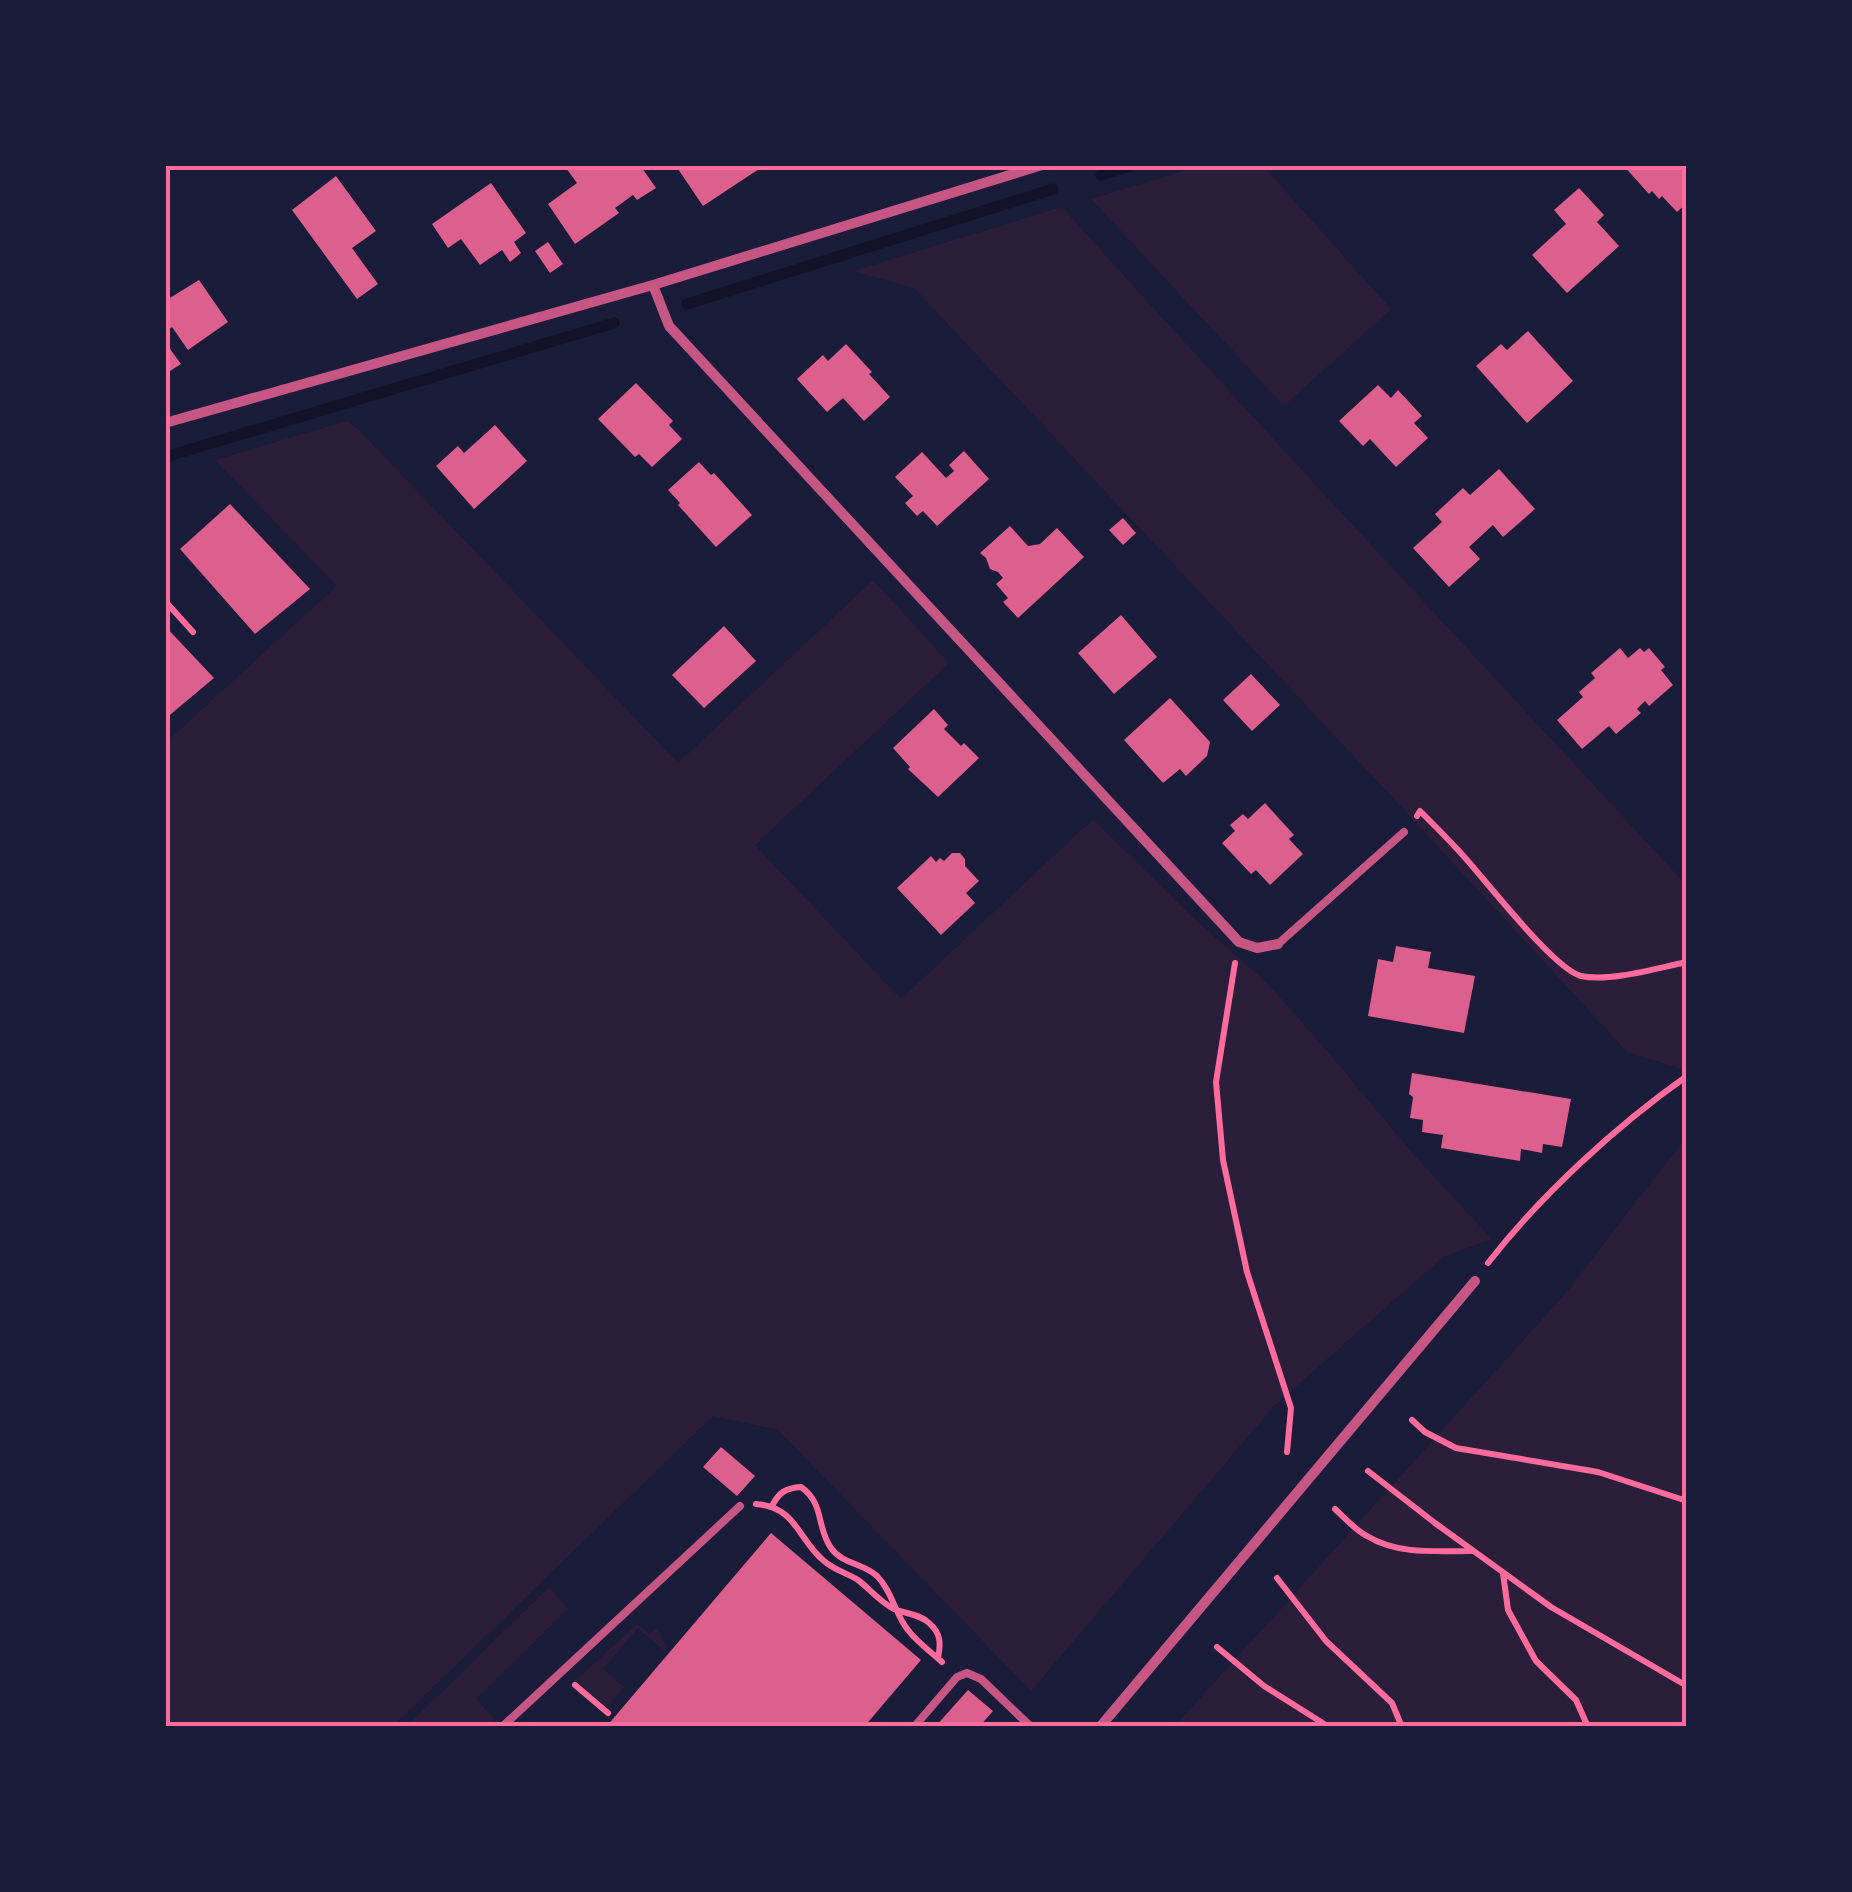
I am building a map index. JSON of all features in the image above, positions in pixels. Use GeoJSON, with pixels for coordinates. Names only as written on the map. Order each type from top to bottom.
{"type":"FeatureCollection","features":[{"type":"Feature","properties":{"kind":"street"},"geometry":{"type":"LineString","coordinates":[[165,424],[653,284],[1042,165]]}},
{"type":"Feature","properties":{"kind":"street"},"geometry":{"type":"LineString","coordinates":[[653,284],[669,326],[1239,942],[1257,948],[1278,944]]}},
{"type":"Feature","properties":{"kind":"street"},"geometry":{"type":"LineString","coordinates":[[1100,1727],[1475,1282]]}},
{"type":"Feature","properties":{"kind":"lane"},"geometry":{"type":"LineString","coordinates":[[1278,944],[1404,832]]}},
{"type":"Feature","properties":{"kind":"lane"},"geometry":{"type":"LineString","coordinates":[[502,1727],[740,1506]]}},
{"type":"Feature","properties":{"kind":"lane"},"geometry":{"type":"LineString","coordinates":[[914,1727],[957,1677],[967,1673],[981,1678],[1031,1727]]}},
{"type":"Feature","properties":{"kind":"path"},"geometry":{"type":"LineString","coordinates":[[165,601],[193,632]]}},
{"type":"Feature","properties":{"kind":"path"},"geometry":{"type":"LineString","coordinates":[[1404,832],[1420,812],[1555,960],[1578,976],[1629,974],[1687,962]]}},
{"type":"Feature","properties":{"kind":"path"},"geometry":{"type":"LineString","coordinates":[[1239,942],[1216,1082],[1223,1160],[1246,1272],[1290,1408],[1287,1452]]}},
{"type":"Feature","properties":{"kind":"path"},"geometry":{"type":"LineString","coordinates":[[1475,1282],[1511,1234],[1557,1187],[1687,1076]]}},
{"type":"Feature","properties":{"kind":"path"},"geometry":{"type":"LineString","coordinates":[[1412,1420],[1425,1432],[1456,1448],[1598,1472],[1687,1501]]}},
{"type":"Feature","properties":{"kind":"path"},"geometry":{"type":"LineString","coordinates":[[1368,1471],[1551,1607],[1687,1686]]}},
{"type":"Feature","properties":{"kind":"path"},"geometry":{"type":"LineString","coordinates":[[772,1506],[777,1494],[788,1488],[801,1487],[812,1495],[833,1552],[878,1577],[907,1630],[957,1677]]}},
{"type":"Feature","properties":{"kind":"path"},"geometry":{"type":"LineString","coordinates":[[740,1506],[772,1506],[794,1522],[830,1566],[856,1579],[896,1610],[926,1619],[941,1643],[938,1658]]}},
{"type":"Feature","properties":{"kind":"path"},"geometry":{"type":"LineString","coordinates":[[1336,1510],[1366,1536],[1387,1544],[1414,1551],[1473,1551]]}},
{"type":"Feature","properties":{"kind":"path"},"geometry":{"type":"LineString","coordinates":[[1503,1572],[1508,1610],[1536,1661],[1576,1700],[1588,1727]]}},
{"type":"Feature","properties":{"kind":"path"},"geometry":{"type":"LineString","coordinates":[[1277,1578],[1326,1642],[1392,1703],[1402,1727]]}},
{"type":"Feature","properties":{"kind":"path"},"geometry":{"type":"LineString","coordinates":[[1217,1647],[1264,1686],[1329,1727]]}},
{"type":"Feature","properties":{"kind":"path"},"geometry":{"type":"LineString","coordinates":[[560,1673],[608,1713]]}},
{"type":"Feature","properties":{"kind":"shaded area"},"geometry":{"type":"Polygon","coordinates":[[[1203,165],[1262,165],[1391,309],[1284,406],[1091,199],[1203,165]]]}},
{"type":"Feature","properties":{"kind":"shaded area"},"geometry":{"type":"Polygon","coordinates":[[[1062,207],[1687,886],[1687,1065],[1682,1069],[1627,1052],[914,288],[853,271],[1062,207]]]}},
{"type":"Feature","properties":{"kind":"shaded area"},"geometry":{"type":"Polygon","coordinates":[[[347,421],[678,763],[873,580],[949,663],[755,845],[901,999],[1093,819],[1190,915],[1266,982],[1415,1156],[1492,1239],[1443,1257],[1275,1405],[1031,1691],[778,1430],[713,1416],[392,1727],[165,1727],[165,743],[337,586],[215,460],[347,421]]]}},
{"type":"Feature","properties":{"kind":"shaded area"},"geometry":{"type":"Polygon","coordinates":[[[1687,1136],[1687,1727],[1174,1727],[1565,1294],[1687,1136]]]}},
{"type":"Feature","properties":{"kind":"shaded area"},"geometry":{"type":"Polygon","coordinates":[[[549,1587],[568,1609],[476,1699],[494,1719],[485,1727],[453,1727],[449,1723],[445,1727],[406,1727],[549,1587]]]}},
{"type":"Feature","properties":{"kind":"shaded area"},"geometry":{"type":"Polygon","coordinates":[[[637,1624],[650,1635],[657,1628],[668,1651],[638,1628],[603,1669],[624,1687],[607,1707],[576,1680],[637,1624]]]}},
{"type":"Feature","properties":{"kind":"building"},"geometry":{"type":"Polygon","coordinates":[[[646,165],[642,168],[656,188],[637,200],[633,195],[615,208],[619,213],[575,244],[548,204],[577,183],[566,168],[646,165]]]}},
{"type":"Feature","properties":{"kind":"building"},"geometry":{"type":"Polygon","coordinates":[[[684,165],[765,165],[703,206],[678,169],[684,165]]]}},
{"type":"Feature","properties":{"kind":"building"},"geometry":{"type":"Polygon","coordinates":[[[1623,165],[1687,165],[1687,203],[1677,212],[1662,196],[1659,199],[1652,191],[1649,194],[1623,165]]]}},
{"type":"Feature","properties":{"kind":"building"},"geometry":{"type":"Polygon","coordinates":[[[336,176],[376,231],[352,248],[378,284],[357,299],[292,210],[336,176]]]}},
{"type":"Feature","properties":{"kind":"building"},"geometry":{"type":"Polygon","coordinates":[[[491,183],[526,233],[514,242],[521,253],[510,262],[502,250],[480,265],[461,239],[448,248],[432,224],[491,183]]]}},
{"type":"Feature","properties":{"kind":"building"},"geometry":{"type":"Polygon","coordinates":[[[1579,188],[1604,215],[1597,222],[1619,246],[1567,293],[1532,255],[1566,224],[1554,210],[1579,188]]]}},
{"type":"Feature","properties":{"kind":"building"},"geometry":{"type":"Polygon","coordinates":[[[548,242],[563,264],[550,273],[535,251],[548,242]]]}},
{"type":"Feature","properties":{"kind":"building"},"geometry":{"type":"Polygon","coordinates":[[[199,280],[228,322],[188,350],[172,327],[165,332],[165,301],[199,280]]]}},
{"type":"Feature","properties":{"kind":"building"},"geometry":{"type":"Polygon","coordinates":[[[1528,331],[1573,381],[1527,423],[1476,366],[1501,344],[1507,350],[1528,331]]]}},
{"type":"Feature","properties":{"kind":"building"},"geometry":{"type":"Polygon","coordinates":[[[165,342],[181,364],[167,373],[165,370],[165,342]]]}},
{"type":"Feature","properties":{"kind":"building"},"geometry":{"type":"Polygon","coordinates":[[[846,344],[890,397],[864,421],[843,398],[827,412],[797,379],[823,355],[828,361],[846,344]]]}},
{"type":"Feature","properties":{"kind":"building"},"geometry":{"type":"Polygon","coordinates":[[[636,383],[673,421],[669,425],[682,439],[652,467],[639,454],[635,457],[598,419],[636,383]]]}},
{"type":"Feature","properties":{"kind":"building"},"geometry":{"type":"Polygon","coordinates":[[[1378,385],[1391,398],[1398,390],[1422,416],[1414,423],[1428,438],[1396,467],[1370,439],[1363,446],[1339,421],[1378,385]]]}},
{"type":"Feature","properties":{"kind":"building"},"geometry":{"type":"Polygon","coordinates":[[[495,425],[527,461],[474,509],[436,466],[458,446],[464,453],[495,425]]]}},
{"type":"Feature","properties":{"kind":"building"},"geometry":{"type":"Polygon","coordinates":[[[964,451],[989,479],[937,526],[923,511],[917,516],[905,503],[913,496],[895,477],[922,452],[946,478],[954,471],[949,465],[964,451]]]}},
{"type":"Feature","properties":{"kind":"building"},"geometry":{"type":"Polygon","coordinates":[[[699,462],[752,515],[716,547],[668,490],[699,462]]]}},
{"type":"Feature","properties":{"kind":"building"},"geometry":{"type":"Polygon","coordinates":[[[1499,469],[1535,509],[1503,537],[1493,525],[1469,547],[1480,559],[1449,587],[1413,548],[1442,522],[1435,514],[1463,488],[1470,495],[1499,469]]]}},
{"type":"Feature","properties":{"kind":"building"},"geometry":{"type":"Polygon","coordinates":[[[230,504],[310,589],[255,634],[180,549],[230,504]]]}},
{"type":"Feature","properties":{"kind":"building"},"geometry":{"type":"Polygon","coordinates":[[[1123,518],[1136,533],[1123,545],[1109,530],[1123,518]]]}},
{"type":"Feature","properties":{"kind":"building"},"geometry":{"type":"Polygon","coordinates":[[[1010,526],[1028,546],[1040,544],[1057,528],[1084,557],[1018,618],[1003,602],[1008,598],[996,584],[1003,578],[990,569],[980,553],[1010,526]]]}},
{"type":"Feature","properties":{"kind":"building"},"geometry":{"type":"Polygon","coordinates":[[[1121,615],[1157,657],[1114,694],[1078,653],[1121,615]]]}},
{"type":"Feature","properties":{"kind":"building"},"geometry":{"type":"Polygon","coordinates":[[[165,626],[214,678],[165,719],[165,626]]]}},
{"type":"Feature","properties":{"kind":"building"},"geometry":{"type":"Polygon","coordinates":[[[724,626],[756,661],[704,708],[672,675],[724,626]]]}},
{"type":"Feature","properties":{"kind":"building"},"geometry":{"type":"Polygon","coordinates":[[[1620,648],[1628,658],[1640,648],[1644,652],[1649,648],[1665,667],[1661,670],[1673,685],[1649,706],[1645,701],[1637,709],[1641,713],[1616,734],[1609,726],[1582,749],[1557,720],[1583,697],[1579,692],[1595,678],[1591,673],[1620,648]]]}},
{"type":"Feature","properties":{"kind":"building"},"geometry":{"type":"Polygon","coordinates":[[[1251,674],[1280,705],[1252,731],[1223,700],[1251,674]]]}},
{"type":"Feature","properties":{"kind":"building"},"geometry":{"type":"Polygon","coordinates":[[[1170,698],[1210,742],[1207,756],[1186,776],[1180,769],[1163,783],[1124,740],[1170,698]]]}},
{"type":"Feature","properties":{"kind":"building"},"geometry":{"type":"Polygon","coordinates":[[[934,709],[948,725],[944,729],[979,758],[938,797],[908,769],[893,748],[934,709]]]}},
{"type":"Feature","properties":{"kind":"building"},"geometry":{"type":"Polygon","coordinates":[[[1265,803],[1294,835],[1289,839],[1303,854],[1270,885],[1256,870],[1251,874],[1222,843],[1235,831],[1230,825],[1243,814],[1248,819],[1265,803]]]}},
{"type":"Feature","properties":{"kind":"building"},"geometry":{"type":"Polygon","coordinates":[[[952,853],[960,853],[965,866],[979,881],[966,893],[975,903],[941,935],[897,888],[931,856],[936,862],[940,858],[944,861],[952,853]]]}},
{"type":"Feature","properties":{"kind":"building"},"geometry":{"type":"Polygon","coordinates":[[[1396,946],[1431,952],[1428,968],[1475,976],[1464,1033],[1368,1016],[1378,959],[1393,962],[1396,946]]]}},
{"type":"Feature","properties":{"kind":"building"},"geometry":{"type":"Polygon","coordinates":[[[1412,1073],[1571,1099],[1562,1147],[1543,1144],[1542,1153],[1521,1149],[1520,1161],[1441,1148],[1443,1135],[1422,1132],[1423,1120],[1410,1118],[1412,1073]]]}},
{"type":"Feature","properties":{"kind":"building"},"geometry":{"type":"Polygon","coordinates":[[[721,1447],[755,1476],[737,1496],[703,1467],[721,1447]]]}},
{"type":"Feature","properties":{"kind":"building"},"geometry":{"type":"Polygon","coordinates":[[[771,1533],[921,1660],[864,1727],[606,1727],[771,1533]]]}},
{"type":"Feature","properties":{"kind":"building"},"geometry":{"type":"Polygon","coordinates":[[[968,1690],[993,1711],[979,1727],[935,1727],[968,1690]]]}},
{"type":"Feature","properties":{"kind":"waterway"},"geometry":{"type":"LineString","coordinates":[[1101,175],[1133,165]]}},
{"type":"Feature","properties":{"kind":"waterway"},"geometry":{"type":"LineString","coordinates":[[687,304],[1053,189]]}},
{"type":"Feature","properties":{"kind":"waterway"},"geometry":{"type":"LineString","coordinates":[[165,457],[614,323]]}}]}
